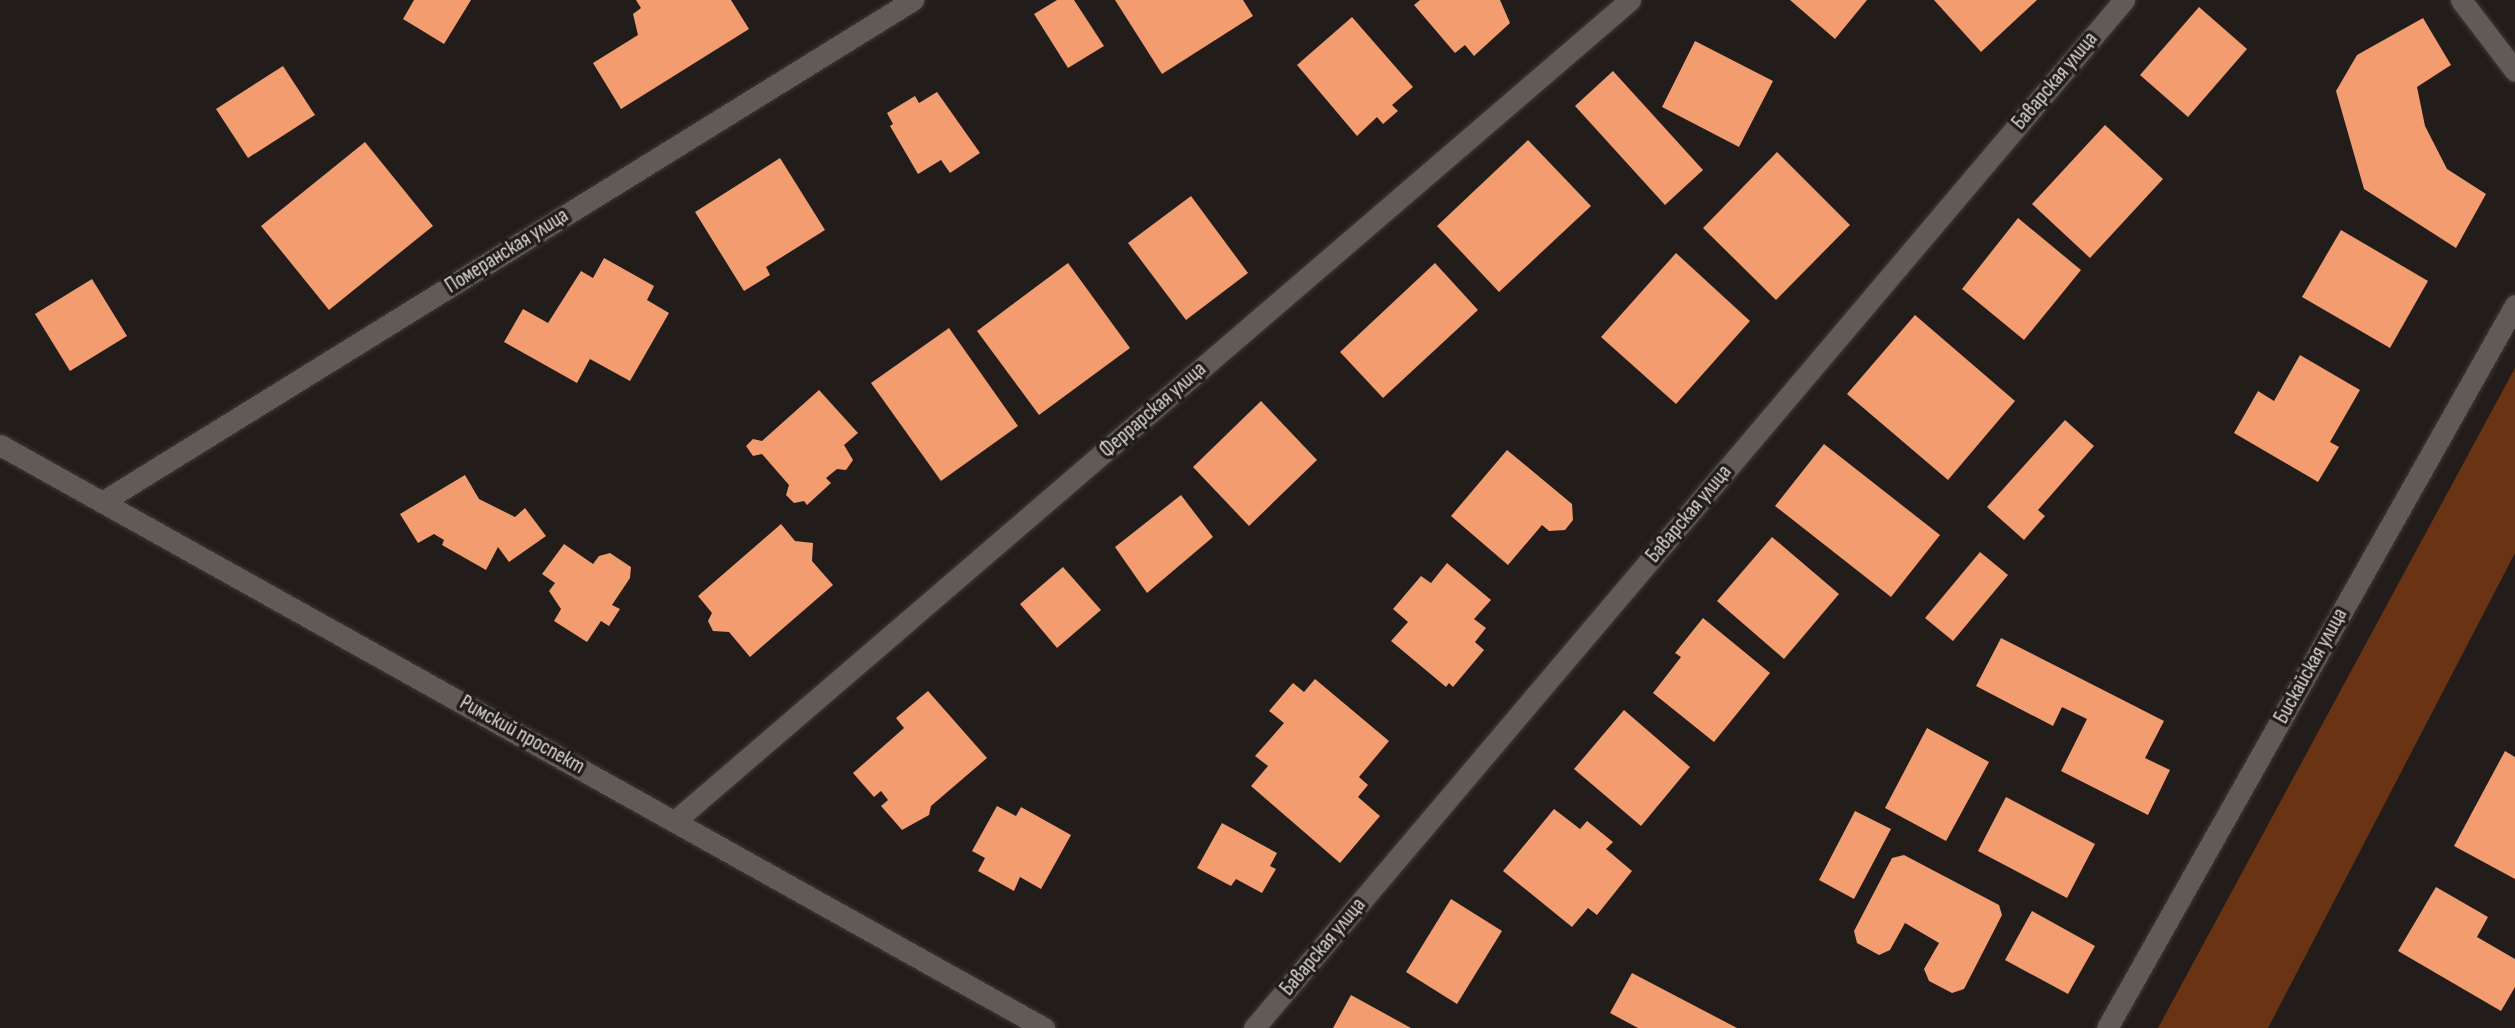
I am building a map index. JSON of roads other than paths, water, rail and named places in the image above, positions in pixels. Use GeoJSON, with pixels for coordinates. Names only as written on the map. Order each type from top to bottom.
{"type":"FeatureCollection","features":[{"type":"Feature","properties":{"kind":"street","name":"Померанская улица"},"geometry":{"type":"LineString","coordinates":[[102,502],[913,0]]}},
{"type":"Feature","properties":{"kind":"street","name":"Феррарская улица"},"geometry":{"type":"LineString","coordinates":[[676,820],[1630,0]]}},
{"type":"Feature","properties":{"kind":"street","name":"Баварская улица"},"geometry":{"type":"LineString","coordinates":[[1254,1028],[2124,0]]}},
{"type":"Feature","properties":{"kind":"street"},"geometry":{"type":"LineString","coordinates":[[2461,0],[2515,71]]}},
{"type":"Feature","properties":{"kind":"street","name":"Бискайская улица"},"geometry":{"type":"LineString","coordinates":[[2107,1028],[2515,304]]}},
{"type":"Feature","properties":{"kind":"street","name":"Римский проспект"},"geometry":{"type":"LineString","coordinates":[[0,445],[676,820],[1044,1028]]}}]}
